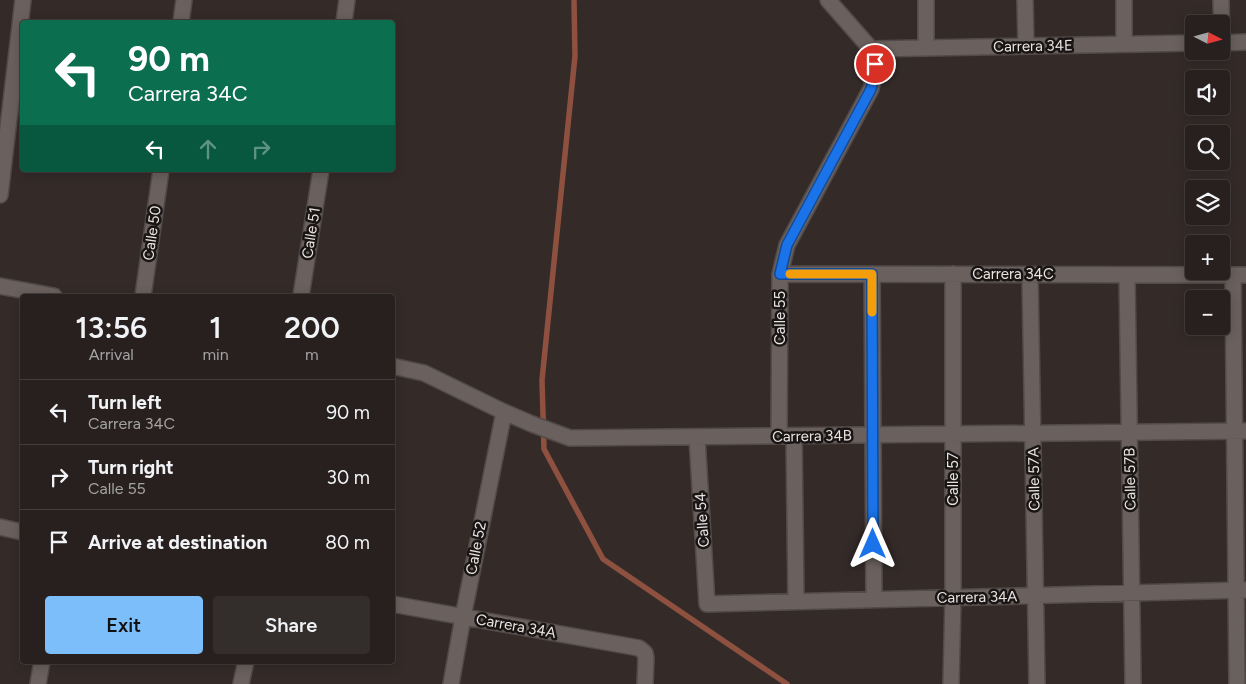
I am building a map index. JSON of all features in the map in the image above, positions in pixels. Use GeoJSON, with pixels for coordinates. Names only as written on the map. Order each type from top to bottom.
{"type":"FeatureCollection","features":[{"type":"Feature","properties":{"kind":"street"},"geometry":{"type":"LineString","coordinates":[[21,20],[23,0]]}},
{"type":"Feature","properties":{"kind":"street"},"geometry":{"type":"LineString","coordinates":[[181,20],[184,0]]}},
{"type":"Feature","properties":{"kind":"street"},"geometry":{"type":"LineString","coordinates":[[344,20],[347,0]]}},
{"type":"Feature","properties":{"kind":"street"},"geometry":{"type":"LineString","coordinates":[[828,0],[872,48]]}},
{"type":"Feature","properties":{"kind":"street"},"geometry":{"type":"LineString","coordinates":[[926,0],[926,48]]}},
{"type":"Feature","properties":{"kind":"street"},"geometry":{"type":"LineString","coordinates":[[1026,0],[1026,46]]}},
{"type":"Feature","properties":{"kind":"street"},"geometry":{"type":"LineString","coordinates":[[1124,0],[1124,44]]}},
{"type":"Feature","properties":{"kind":"street"},"geometry":{"type":"LineString","coordinates":[[1221,0],[1221,15]]}},
{"type":"Feature","properties":{"kind":"street"},"geometry":{"type":"LineString","coordinates":[[0,195],[20,25]]}},
{"type":"Feature","properties":{"kind":"street"},"geometry":{"type":"LineString","coordinates":[[1230,43],[1246,42]]}},
{"type":"Feature","properties":{"kind":"street","name":"Carrera 34E"},"geometry":{"type":"LineString","coordinates":[[872,48],[1185,43]]}},
{"type":"Feature","properties":{"kind":"street","name":"Calle 55"},"geometry":{"type":"LineString","coordinates":[[796,601],[780,274],[787,245],[871,89],[875,64],[872,48]]}},
{"type":"Feature","properties":{"kind":"street","name":"Calle 50"},"geometry":{"type":"LineString","coordinates":[[144,294],[161,172]]}},
{"type":"Feature","properties":{"kind":"street","name":"Calle 51"},"geometry":{"type":"LineString","coordinates":[[302,294],[321,172]]}},
{"type":"Feature","properties":{"kind":"street","name":"Carrera 34C"},"geometry":{"type":"LineString","coordinates":[[780,274],[1240,275]]}},
{"type":"Feature","properties":{"kind":"street"},"geometry":{"type":"LineString","coordinates":[[872,274],[874,599]]}},
{"type":"Feature","properties":{"kind":"street","name":"Calle 57"},"geometry":{"type":"LineString","coordinates":[[952,684],[953,274]]}},
{"type":"Feature","properties":{"kind":"street","name":"Calle 57A"},"geometry":{"type":"LineString","coordinates":[[1030,274],[1037,684]]}},
{"type":"Feature","properties":{"kind":"street","name":"Calle 57B"},"geometry":{"type":"LineString","coordinates":[[1127,275],[1133,684]]}},
{"type":"Feature","properties":{"kind":"street"},"geometry":{"type":"LineString","coordinates":[[1236,684],[1241,590],[1240,275]]}},
{"type":"Feature","properties":{"kind":"street"},"geometry":{"type":"LineString","coordinates":[[0,286],[43,294]]}},
{"type":"Feature","properties":{"kind":"street","name":"Carrera 34B"},"geometry":{"type":"LineString","coordinates":[[395,367],[424,373],[504,412],[570,438],[1240,431]]}},
{"type":"Feature","properties":{"kind":"street","name":"Calle 52"},"geometry":{"type":"LineString","coordinates":[[451,684],[504,412]]}},
{"type":"Feature","properties":{"kind":"street","name":"Calle 54"},"geometry":{"type":"LineString","coordinates":[[697,437],[707,604]]}},
{"type":"Feature","properties":{"kind":"street"},"geometry":{"type":"LineString","coordinates":[[0,527],[20,532]]}},
{"type":"Feature","properties":{"kind":"street","name":"Carrera 34A"},"geometry":{"type":"LineString","coordinates":[[707,604],[1241,590]]}},
{"type":"Feature","properties":{"kind":"street","name":"Carrera 34A"},"geometry":{"type":"LineString","coordinates":[[395,605],[639,648],[645,653],[646,658],[645,684]]}},
{"type":"Feature","properties":{"kind":"street"},"geometry":{"type":"LineString","coordinates":[[38,684],[41,664]]}},
{"type":"Feature","properties":{"kind":"street"},"geometry":{"type":"LineString","coordinates":[[241,684],[245,664]]}},
{"type":"Feature","properties":{"kind":"waterway"},"geometry":{"type":"LineString","coordinates":[[574,0],[575,56],[542,380],[544,449],[603,559],[787,684]]}},
{"type":"Feature","properties":{"kind":"slow traffic"},"geometry":{"type":"LineString","coordinates":[[790,274],[872,274],[872,312]]}},
{"type":"Feature","properties":{"kind":"route"},"geometry":{"type":"LineString","coordinates":[[873,544],[872,274],[780,274],[787,245],[871,89],[875,64]]}}]}
